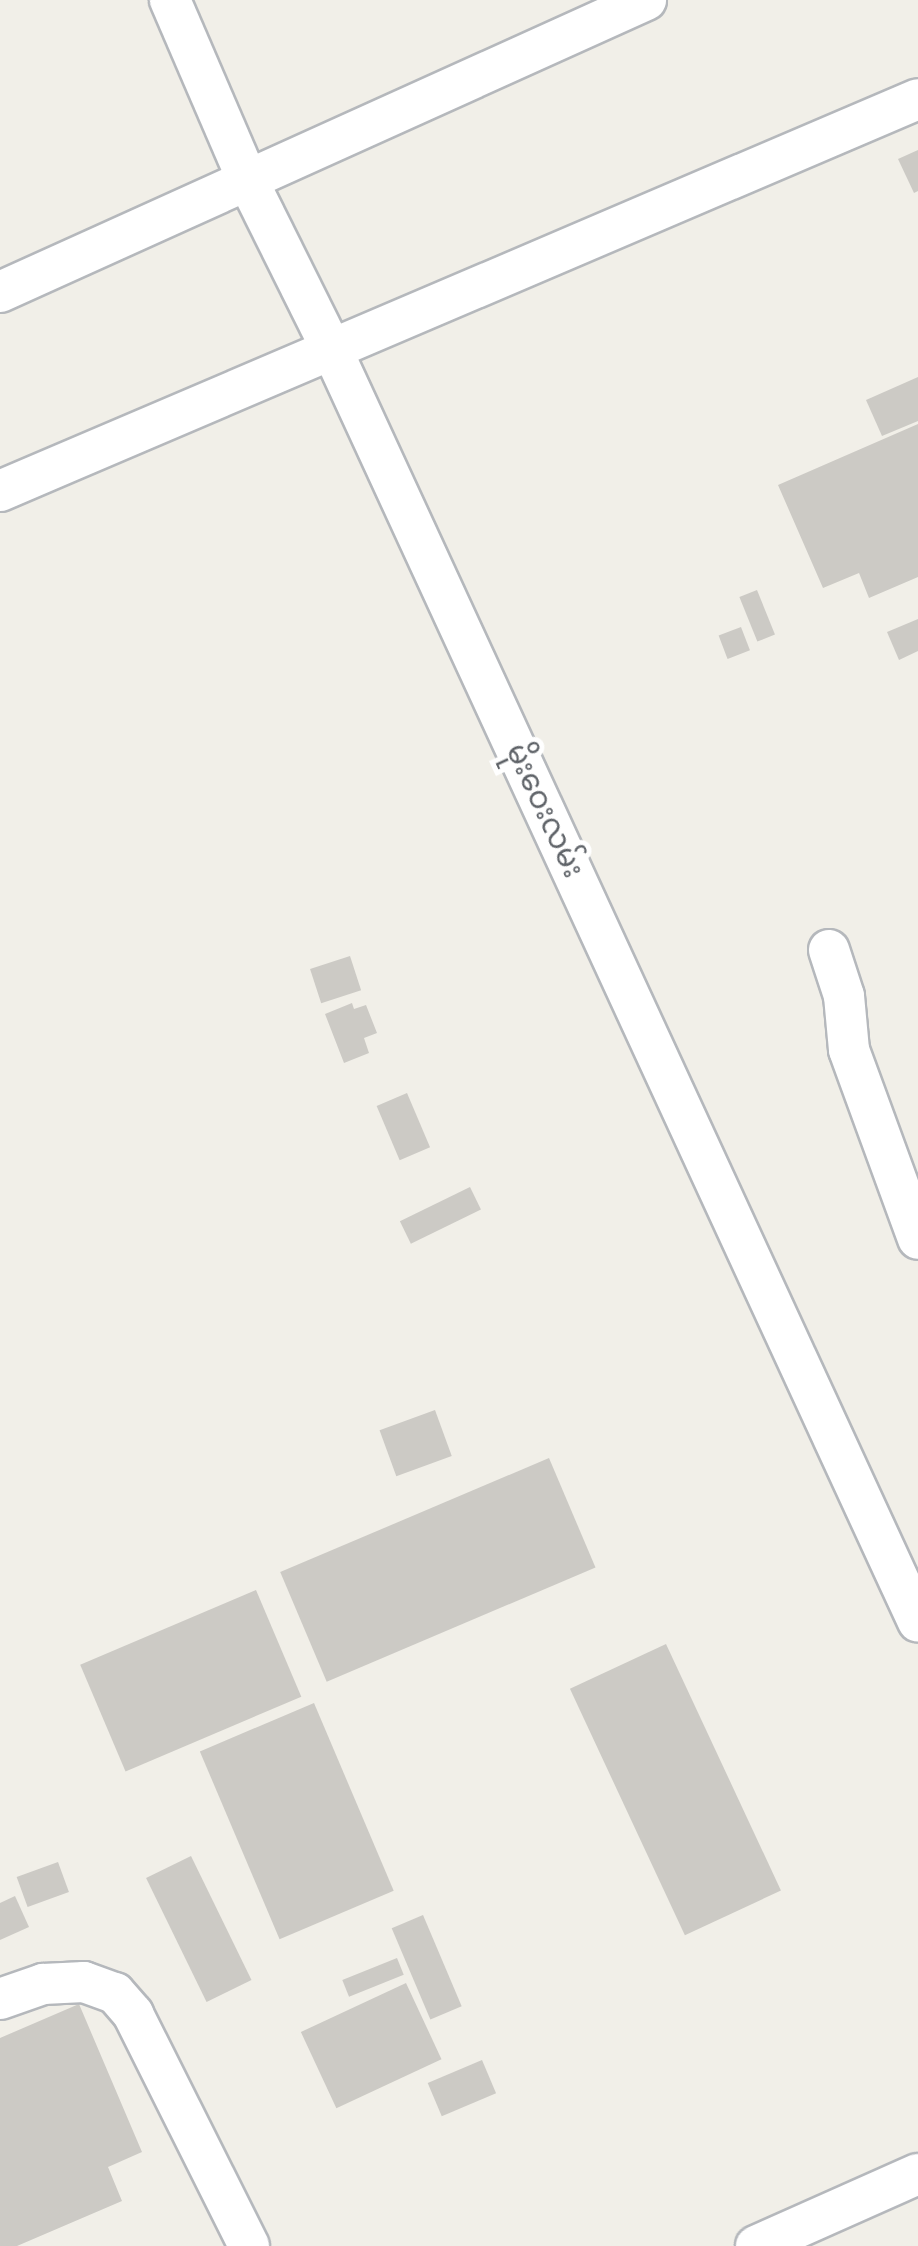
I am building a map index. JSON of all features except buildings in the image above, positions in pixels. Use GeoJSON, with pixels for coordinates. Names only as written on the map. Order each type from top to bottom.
{"type":"FeatureCollection","features":[{"type":"Feature","properties":{"kind":"street","name":"မိုးဝေးလမ်း"},"geometry":{"type":"LineString","coordinates":[[170,0],[248,181],[332,350],[917,1619]]}},
{"type":"Feature","properties":{"kind":"street"},"geometry":{"type":"LineString","coordinates":[[0,292],[646,0]]}},
{"type":"Feature","properties":{"kind":"street"},"geometry":{"type":"LineString","coordinates":[[0,491],[918,100]]}},
{"type":"Feature","properties":{"kind":"street"},"geometry":{"type":"LineString","coordinates":[[829,950],[844,996],[848,1050],[918,1239]]}},
{"type":"Feature","properties":{"kind":"street"},"geometry":{"type":"LineString","coordinates":[[0,1999],[57,1983],[84,1982],[115,1993],[133,2014],[248,2246]]}},
{"type":"Feature","properties":{"kind":"street"},"geometry":{"type":"LineString","coordinates":[[776,2242],[918,2174]]}}]}
